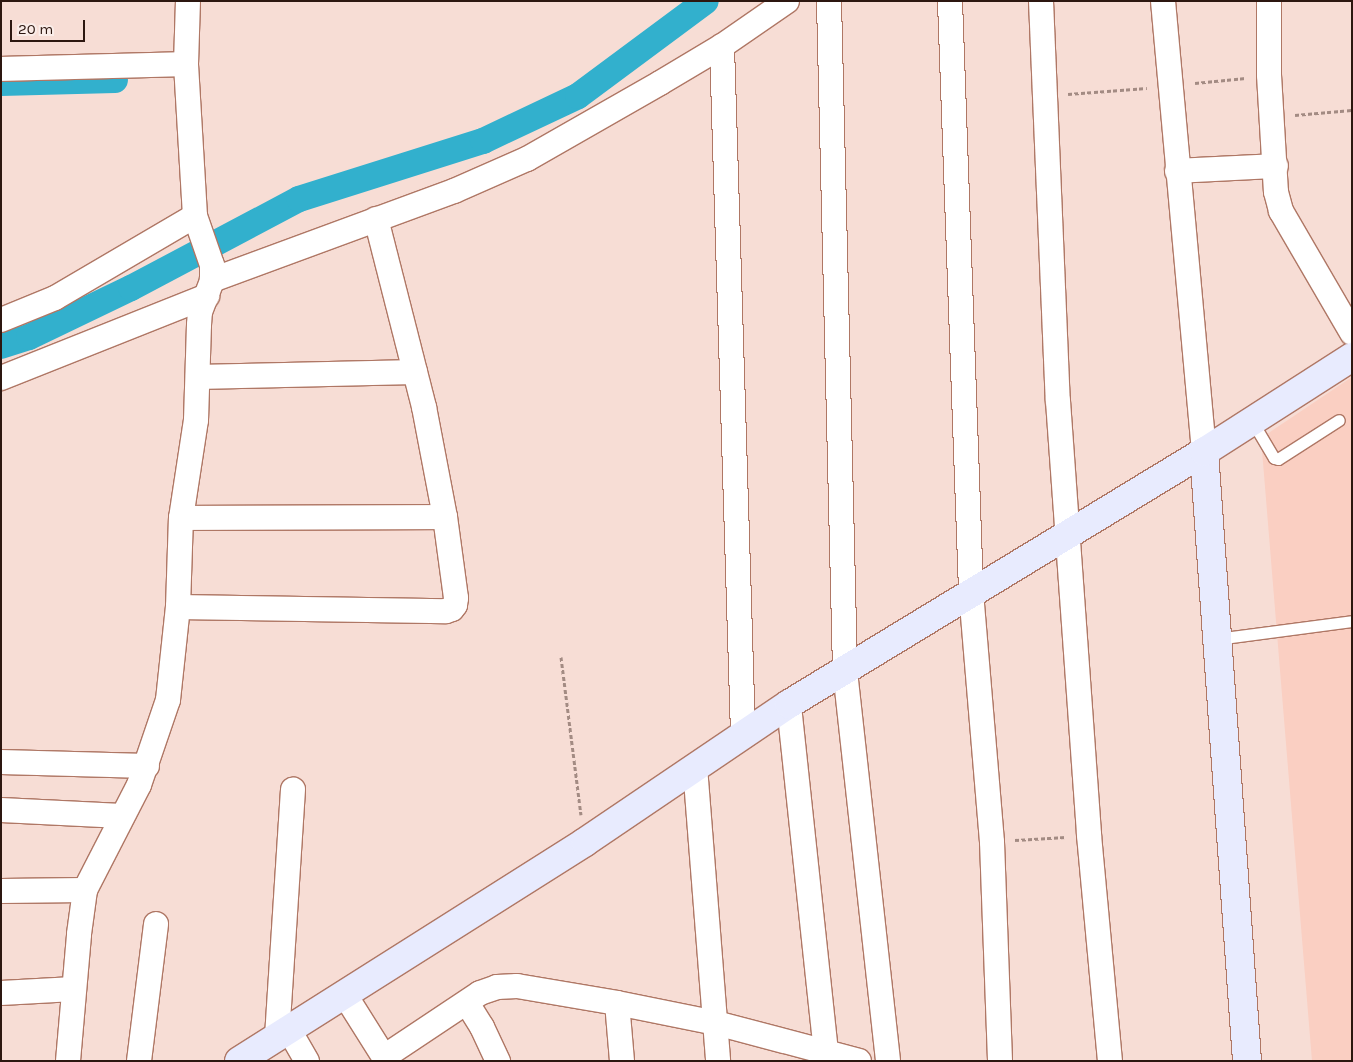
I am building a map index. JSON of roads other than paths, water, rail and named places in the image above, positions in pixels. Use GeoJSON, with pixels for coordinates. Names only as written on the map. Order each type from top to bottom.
{"type":"FeatureCollection","features":[{"type":"Feature","properties":{"kind":"main road"},"geometry":{"type":"LineString","coordinates":[[239,1061],[345,996],[584,842],[789,704],[1204,452],[1352,357]]}},
{"type":"Feature","properties":{"kind":"main road"},"geometry":{"type":"LineString","coordinates":[[1204,452],[1247,1061]]}},
{"type":"Feature","properties":{"kind":"street"},"geometry":{"type":"LineString","coordinates":[[68,1061],[85,890],[147,766],[168,700],[178,608],[182,518],[193,453],[200,312],[210,280],[197,225],[186,64],[188,1]]}},
{"type":"Feature","properties":{"kind":"street"},"geometry":{"type":"LineString","coordinates":[[1,378],[210,280],[454,191],[527,159],[722,46],[787,1]]}},
{"type":"Feature","properties":{"kind":"street"},"geometry":{"type":"LineString","coordinates":[[829,1],[845,671],[888,1061]]}},
{"type":"Feature","properties":{"kind":"street"},"geometry":{"type":"LineString","coordinates":[[950,1],[971,592],[992,842],[1000,1061]]}},
{"type":"Feature","properties":{"kind":"street"},"geometry":{"type":"LineString","coordinates":[[1042,1],[1058,401],[1089,835],[1110,1061]]}},
{"type":"Feature","properties":{"kind":"street"},"geometry":{"type":"LineString","coordinates":[[1163,1],[1169,86],[1204,452]]}},
{"type":"Feature","properties":{"kind":"street"},"geometry":{"type":"LineString","coordinates":[[1269,1],[1269,75],[1276,166],[1276,192],[1281,211],[1352,333]]}},
{"type":"Feature","properties":{"kind":"street"},"geometry":{"type":"LineString","coordinates":[[722,46],[743,734]]}},
{"type":"Feature","properties":{"kind":"street"},"geometry":{"type":"LineString","coordinates":[[1,69],[186,64]]}},
{"type":"Feature","properties":{"kind":"street"},"geometry":{"type":"LineString","coordinates":[[1177,171],[1276,166]]}},
{"type":"Feature","properties":{"kind":"street"},"geometry":{"type":"LineString","coordinates":[[178,608],[452,609],[456,598],[445,517],[415,372],[376,219]]}},
{"type":"Feature","properties":{"kind":"street"},"geometry":{"type":"LineString","coordinates":[[1,320],[55,298],[197,225]]}},
{"type":"Feature","properties":{"kind":"street"},"geometry":{"type":"LineString","coordinates":[[198,377],[415,372]]}},
{"type":"Feature","properties":{"kind":"street"},"geometry":{"type":"LineString","coordinates":[[182,518],[445,517]]}},
{"type":"Feature","properties":{"kind":"street"},"geometry":{"type":"LineString","coordinates":[[789,704],[826,1052]]}},
{"type":"Feature","properties":{"kind":"street"},"geometry":{"type":"LineString","coordinates":[[1,762],[147,766]]}},
{"type":"Feature","properties":{"kind":"street"},"geometry":{"type":"LineString","coordinates":[[695,767],[718,1061]]}},
{"type":"Feature","properties":{"kind":"street"},"geometry":{"type":"LineString","coordinates":[[293,790],[283,1033],[307,1061]]}},
{"type":"Feature","properties":{"kind":"street"},"geometry":{"type":"LineString","coordinates":[[1,810],[122,816]]}},
{"type":"Feature","properties":{"kind":"street"},"geometry":{"type":"LineString","coordinates":[[1,890],[85,890]]}},
{"type":"Feature","properties":{"kind":"street"},"geometry":{"type":"LineString","coordinates":[[139,1061],[156,924]]}},
{"type":"Feature","properties":{"kind":"street"},"geometry":{"type":"LineString","coordinates":[[345,996],[384,1059],[480,993],[497,987],[517,986],[716,1023],[859,1061]]}},
{"type":"Feature","properties":{"kind":"street"},"geometry":{"type":"LineString","coordinates":[[1,993],[74,989]]}},
{"type":"Feature","properties":{"kind":"street"},"geometry":{"type":"LineString","coordinates":[[466,1003],[482,1027],[498,1061]]}},
{"type":"Feature","properties":{"kind":"street"},"geometry":{"type":"LineString","coordinates":[[616,1003],[622,1061]]}},
{"type":"Feature","properties":{"kind":"lane"},"geometry":{"type":"LineString","coordinates":[[1252,421],[1274,458],[1278,459],[1339,420]]}},
{"type":"Feature","properties":{"kind":"lane"},"geometry":{"type":"LineString","coordinates":[[1216,639],[1352,621]]}},
{"type":"Feature","properties":{"kind":"waterway"},"geometry":{"type":"LineString","coordinates":[[1,346],[29,337],[131,288],[299,199],[483,141],[578,96],[706,1]]}},
{"type":"Feature","properties":{"kind":"waterway"},"geometry":{"type":"LineString","coordinates":[[1,83],[115,80]]}}]}
